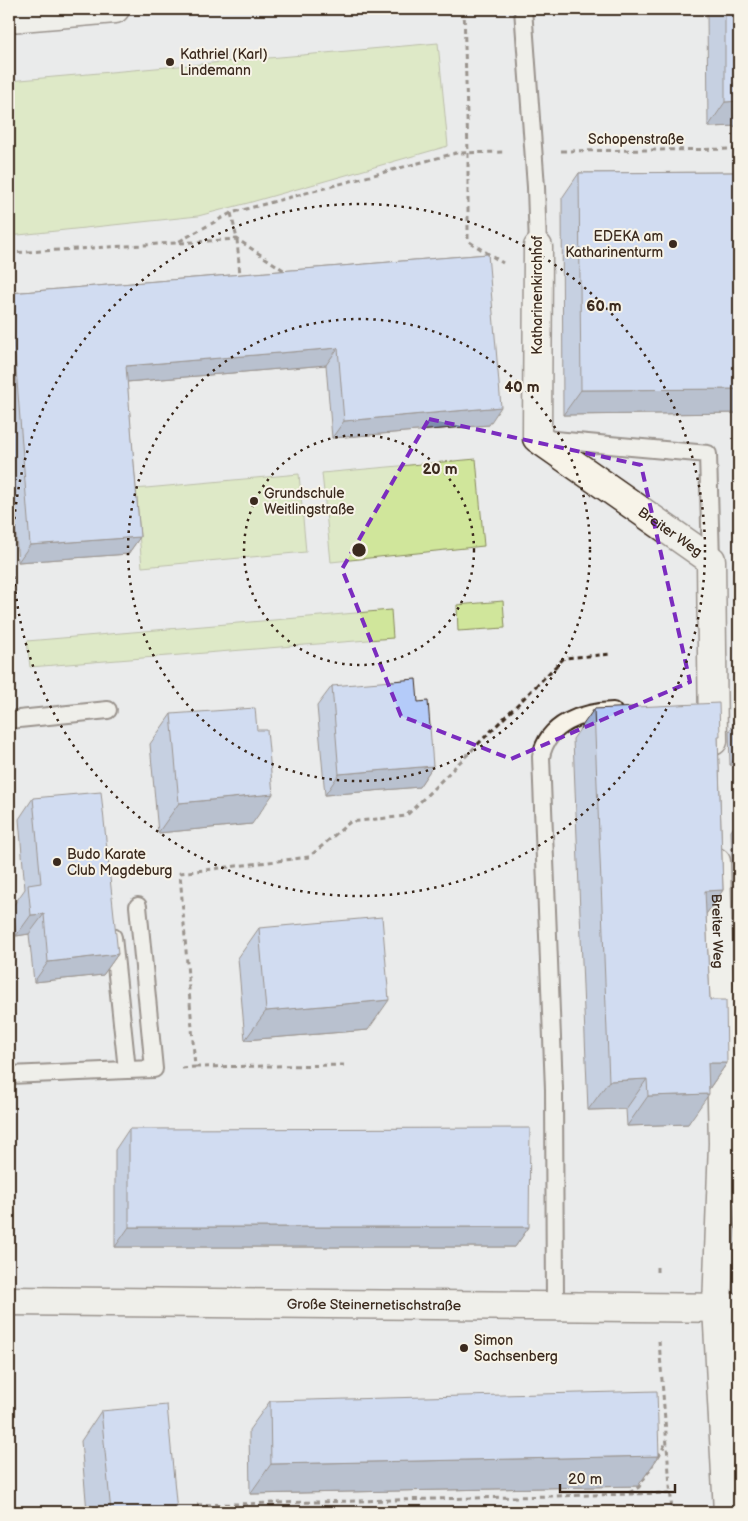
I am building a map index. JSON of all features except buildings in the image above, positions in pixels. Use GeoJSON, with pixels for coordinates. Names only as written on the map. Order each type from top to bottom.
{"type":"FeatureCollection","features":[{"type":"Feature","properties":{"kind":"street"},"geometry":{"type":"LineString","coordinates":[[9,18],[115,9]]}},
{"type":"Feature","properties":{"kind":"street","name":"Katharinenkirchhof"},"geometry":{"type":"LineString","coordinates":[[538,247],[538,438]]}},
{"type":"Feature","properties":{"kind":"street","name":"Breiter Weg"},"geometry":{"type":"LineString","coordinates":[[538,438],[712,560],[704,708],[714,766]]}},
{"type":"Feature","properties":{"kind":"street","name":"Breiter Weg"},"geometry":{"type":"LineString","coordinates":[[716,836],[728,1307],[728,1512]]}},
{"type":"Feature","properties":{"kind":"street","name":"Große Steinernetischstraße"},"geometry":{"type":"LineString","coordinates":[[9,1301],[728,1307]]}},
{"type":"Feature","properties":{"kind":"lane","name":"Katharinenkirchhof"},"geometry":{"type":"LineString","coordinates":[[523,9],[534,151],[538,247]]}},
{"type":"Feature","properties":{"kind":"lane"},"geometry":{"type":"LineString","coordinates":[[538,438],[708,454],[712,560]]}},
{"type":"Feature","properties":{"kind":"lane"},"geometry":{"type":"LineString","coordinates":[[9,720],[108,710]]}},
{"type":"Feature","properties":{"kind":"lane"},"geometry":{"type":"LineString","coordinates":[[554,1305],[554,1089],[541,757],[545,743],[566,722],[596,712],[624,711]]}},
{"type":"Feature","properties":{"kind":"lane"},"geometry":{"type":"LineString","coordinates":[[9,1075],[154,1068],[138,906]]}},
{"type":"Feature","properties":{"kind":"lane"},"geometry":{"type":"LineString","coordinates":[[111,921],[127,1070]]}},
{"type":"Feature","properties":{"kind":"path"},"geometry":{"type":"LineString","coordinates":[[464,9],[468,153],[468,241],[506,265]]}},
{"type":"Feature","properties":{"kind":"path","name":"Schopenstraße"},"geometry":{"type":"LineString","coordinates":[[176,243],[231,212],[456,153],[739,149]]}},
{"type":"Feature","properties":{"kind":"path"},"geometry":{"type":"LineString","coordinates":[[231,212],[237,239],[241,282]]}},
{"type":"Feature","properties":{"kind":"path"},"geometry":{"type":"LineString","coordinates":[[9,253],[237,239],[291,275]]}},
{"type":"Feature","properties":{"kind":"path"},"geometry":{"type":"LineString","coordinates":[[195,1067],[180,873],[309,857],[350,822],[406,816],[564,658],[611,654]]}},
{"type":"Feature","properties":{"kind":"path"},"geometry":{"type":"LineString","coordinates":[[9,928],[15,928]]}},
{"type":"Feature","properties":{"kind":"path"},"geometry":{"type":"LineString","coordinates":[[154,1068],[347,1065]]}},
{"type":"Feature","properties":{"kind":"path"},"geometry":{"type":"LineString","coordinates":[[660,1351],[672,1512]]}},
{"type":"Feature","properties":{"kind":"path"},"geometry":{"type":"LineString","coordinates":[[628,1493],[639,1487],[666,1442]]}},
{"type":"Feature","properties":{"kind":"path"},"geometry":{"type":"LineString","coordinates":[[197,1505],[671,1493]]}},
{"type":"Feature","properties":{"kind":"highlighted area"},"geometry":{"type":"Polygon","coordinates":[[[429,419],[641,465],[690,682],[511,759],[401,716],[342,569],[429,419]]]}},
{"type":"Feature","properties":{"kind":"green space"},"geometry":{"type":"Polygon","coordinates":[[[438,43],[448,146],[198,216],[9,236],[9,81],[438,43]]]}},
{"type":"Feature","properties":{"kind":"green space"},"geometry":{"type":"Polygon","coordinates":[[[476,459],[484,546],[331,562],[322,473],[476,459]]]}},
{"type":"Feature","properties":{"kind":"green space"},"geometry":{"type":"Polygon","coordinates":[[[299,474],[306,552],[142,567],[135,489],[299,474]]]}},
{"type":"Feature","properties":{"kind":"green space"},"geometry":{"type":"Polygon","coordinates":[[[503,601],[505,628],[458,631],[457,605],[503,601]]]}},
{"type":"Feature","properties":{"kind":"green space"},"geometry":{"type":"Polygon","coordinates":[[[391,610],[393,638],[30,667],[27,641],[391,610]]]}},
{"type":"Feature","properties":{"kind":"place","name":"Kathriel (Karl) Lindemann"},"geometry":{"type":"Point","coordinates":[170,62]}},
{"type":"Feature","properties":{"kind":"place","name":"EDEKA am Katharinenturm"},"geometry":{"type":"Point","coordinates":[673,244]}},
{"type":"Feature","properties":{"kind":"place","name":"Grundschule Weitlingstraße"},"geometry":{"type":"Point","coordinates":[254,501]}},
{"type":"Feature","properties":{"kind":"place","name":"Budo Karate Club Magdeburg"},"geometry":{"type":"Point","coordinates":[57,862]}},
{"type":"Feature","properties":{"kind":"place","name":"Simon Sachsenberg"},"geometry":{"type":"Point","coordinates":[464,1348]}}]}
